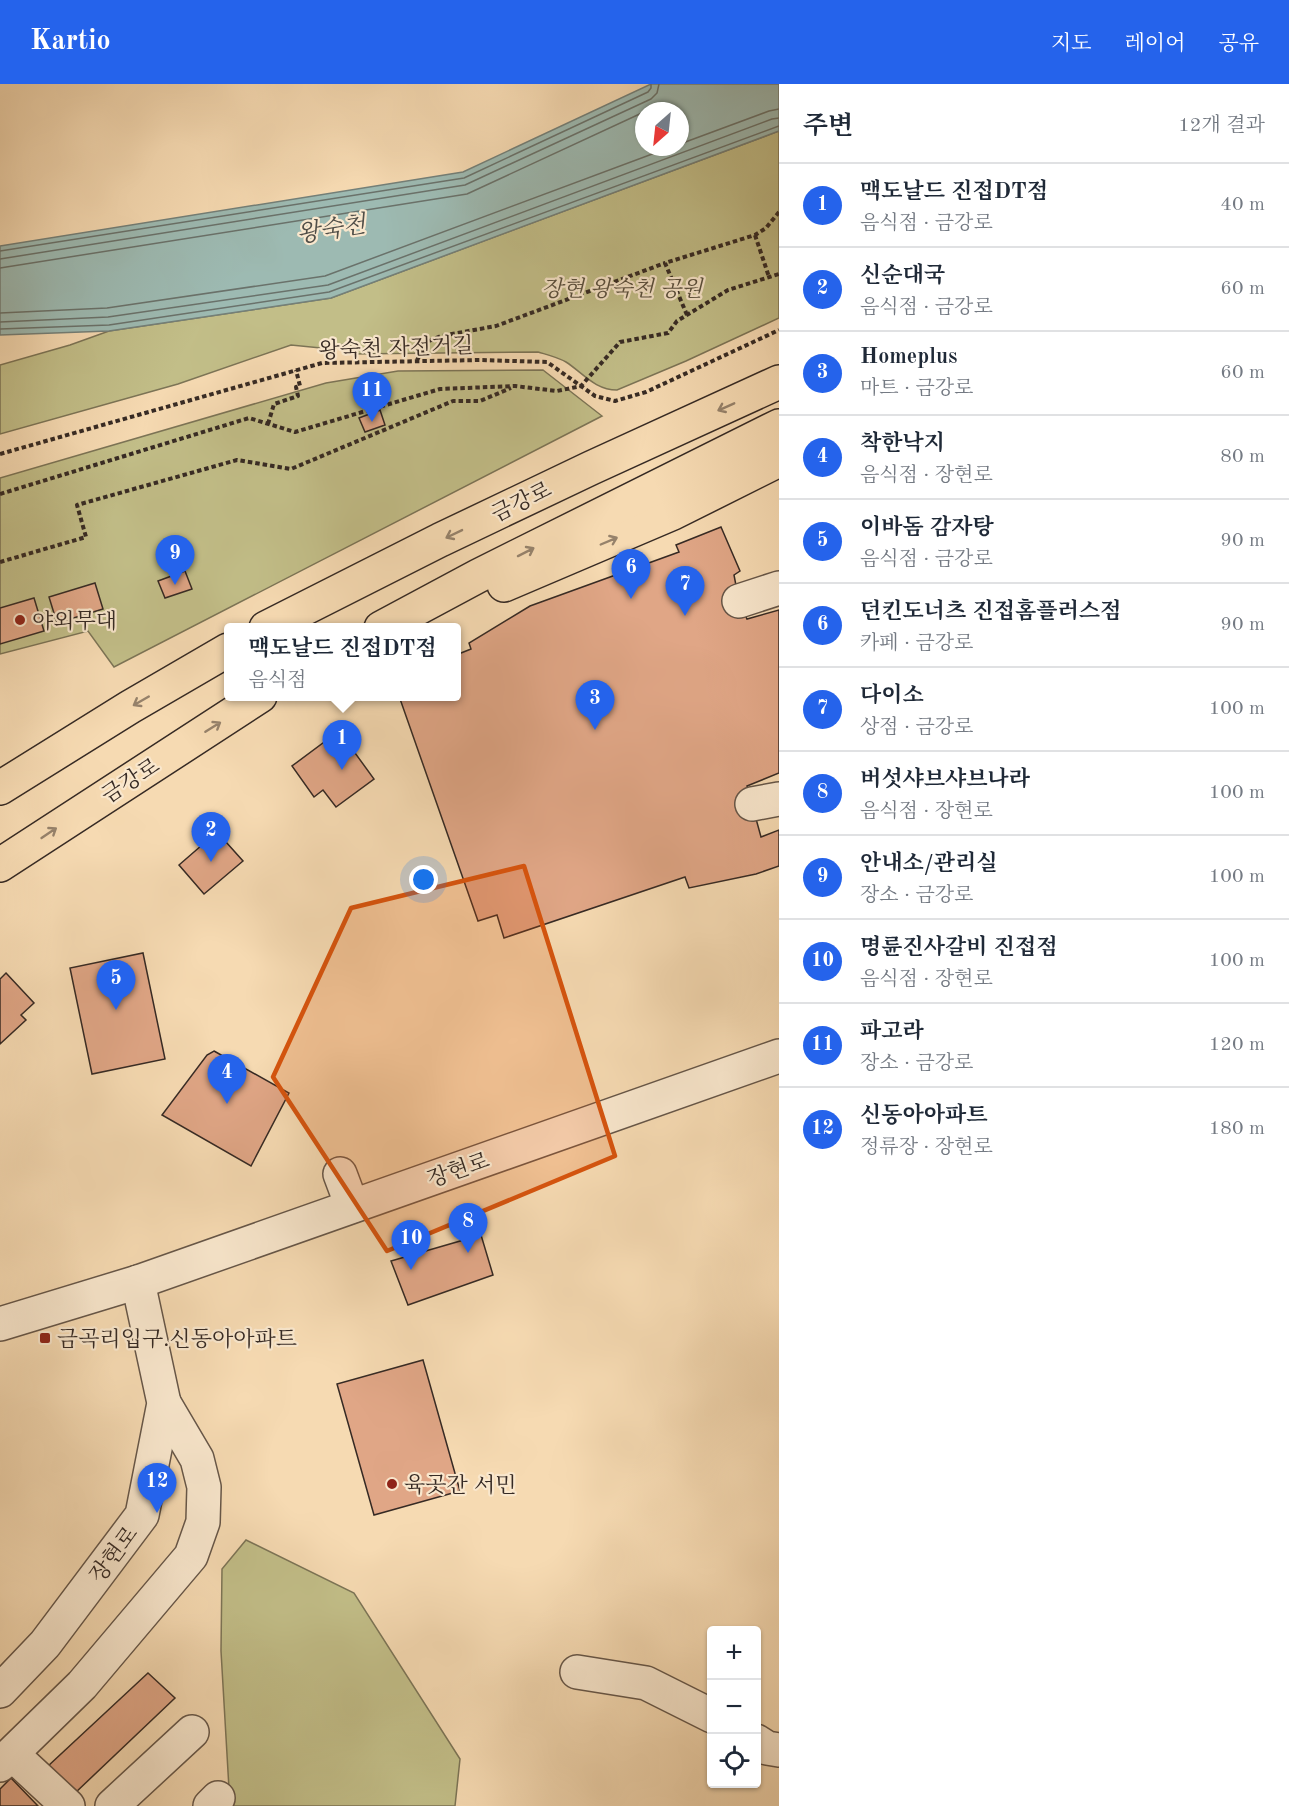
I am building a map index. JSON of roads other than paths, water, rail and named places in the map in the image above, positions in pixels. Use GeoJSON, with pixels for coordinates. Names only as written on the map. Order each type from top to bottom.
{"type":"FeatureCollection","features":[{"type":"Feature","properties":{"kind":"main road","name":"금강로"},"geometry":{"type":"LineString","coordinates":[[274,623],[580,473],[779,382]]}},
{"type":"Feature","properties":{"kind":"main road"},"geometry":{"type":"LineString","coordinates":[[389,623],[521,554],[779,426]]}},
{"type":"Feature","properties":{"kind":"main road"},"geometry":{"type":"LineString","coordinates":[[410,623],[673,513],[779,460]]}},
{"type":"Feature","properties":{"kind":"main road"},"geometry":{"type":"LineString","coordinates":[[0,788],[130,707],[224,652]]}},
{"type":"Feature","properties":{"kind":"main road","name":"금강로"},"geometry":{"type":"LineString","coordinates":[[0,865],[252,701]]}},
{"type":"Feature","properties":{"kind":"street"},"geometry":{"type":"LineString","coordinates":[[739,601],[779,588]]}},
{"type":"Feature","properties":{"kind":"street","name":"장현로"},"geometry":{"type":"LineString","coordinates":[[0,1324],[138,1282],[779,1056]]}},
{"type":"Feature","properties":{"kind":"street"},"geometry":{"type":"LineString","coordinates":[[340,1174],[352,1206]]}},
{"type":"Feature","properties":{"kind":"street","name":"장현로"},"geometry":{"type":"LineString","coordinates":[[0,1691],[45,1644],[142,1515],[164,1403],[138,1282]]}},
{"type":"Feature","properties":{"kind":"street"},"geometry":{"type":"LineString","coordinates":[[68,1806],[6,1759],[82,1684],[191,1556],[203,1522],[204,1487],[196,1459],[164,1403]]}},
{"type":"Feature","properties":{"kind":"street"},"geometry":{"type":"LineString","coordinates":[[577,1672],[646,1683],[707,1714]]}},
{"type":"Feature","properties":{"kind":"street"},"geometry":{"type":"LineString","coordinates":[[112,1806],[192,1732]]}},
{"type":"Feature","properties":{"kind":"street"},"geometry":{"type":"LineString","coordinates":[[761,1744],[779,1750]]}},
{"type":"Feature","properties":{"kind":"water","name":"왕숙천"},"geometry":{"type":"Polygon","coordinates":[[[651,84],[779,84],[779,131],[331,298],[109,331],[0,335],[0,246],[463,172],[651,84]]]}},
{"type":"Feature","properties":{"kind":"place","name":"파고라"},"geometry":{"type":"Point","coordinates":[372,422]}},
{"type":"Feature","properties":{"kind":"place","name":"안내소/관리실"},"geometry":{"type":"Point","coordinates":[175,585]}},
{"type":"Feature","properties":{"kind":"place","name":"던킨도너츠 진접홈플러스점"},"geometry":{"type":"Point","coordinates":[631,599]}},
{"type":"Feature","properties":{"kind":"place","name":"다이소"},"geometry":{"type":"Point","coordinates":[685,616]}},
{"type":"Feature","properties":{"kind":"place","name":"야외무대"},"geometry":{"type":"Point","coordinates":[20,620]}},
{"type":"Feature","properties":{"kind":"place","name":"Homeplus"},"geometry":{"type":"Point","coordinates":[595,730]}},
{"type":"Feature","properties":{"kind":"place","name":"맥도날드 진접DT점"},"geometry":{"type":"Point","coordinates":[342,770]}},
{"type":"Feature","properties":{"kind":"place","name":"신순대국"},"geometry":{"type":"Point","coordinates":[211,862]}},
{"type":"Feature","properties":{"kind":"place","name":"이바돔 감자탕"},"geometry":{"type":"Point","coordinates":[116,1010]}},
{"type":"Feature","properties":{"kind":"place","name":"착한낙지"},"geometry":{"type":"Point","coordinates":[227,1104]}},
{"type":"Feature","properties":{"kind":"place","name":"버섯샤브샤브나라"},"geometry":{"type":"Point","coordinates":[468,1253]}},
{"type":"Feature","properties":{"kind":"place","name":"명륜진사갈비 진접점"},"geometry":{"type":"Point","coordinates":[411,1270]}},
{"type":"Feature","properties":{"kind":"place","name":"금곡리입구.신동아아파트"},"geometry":{"type":"Point","coordinates":[45,1338]}},
{"type":"Feature","properties":{"kind":"place","name":"육곳간 서민"},"geometry":{"type":"Point","coordinates":[392,1484]}},
{"type":"Feature","properties":{"kind":"place","name":"신동아아파트"},"geometry":{"type":"Point","coordinates":[157,1513]}},
{"type":"Feature","properties":{"kind":"park label","name":"장현 왕숙천 공원"},"geometry":{"type":"Point","coordinates":[622,288]}}]}
